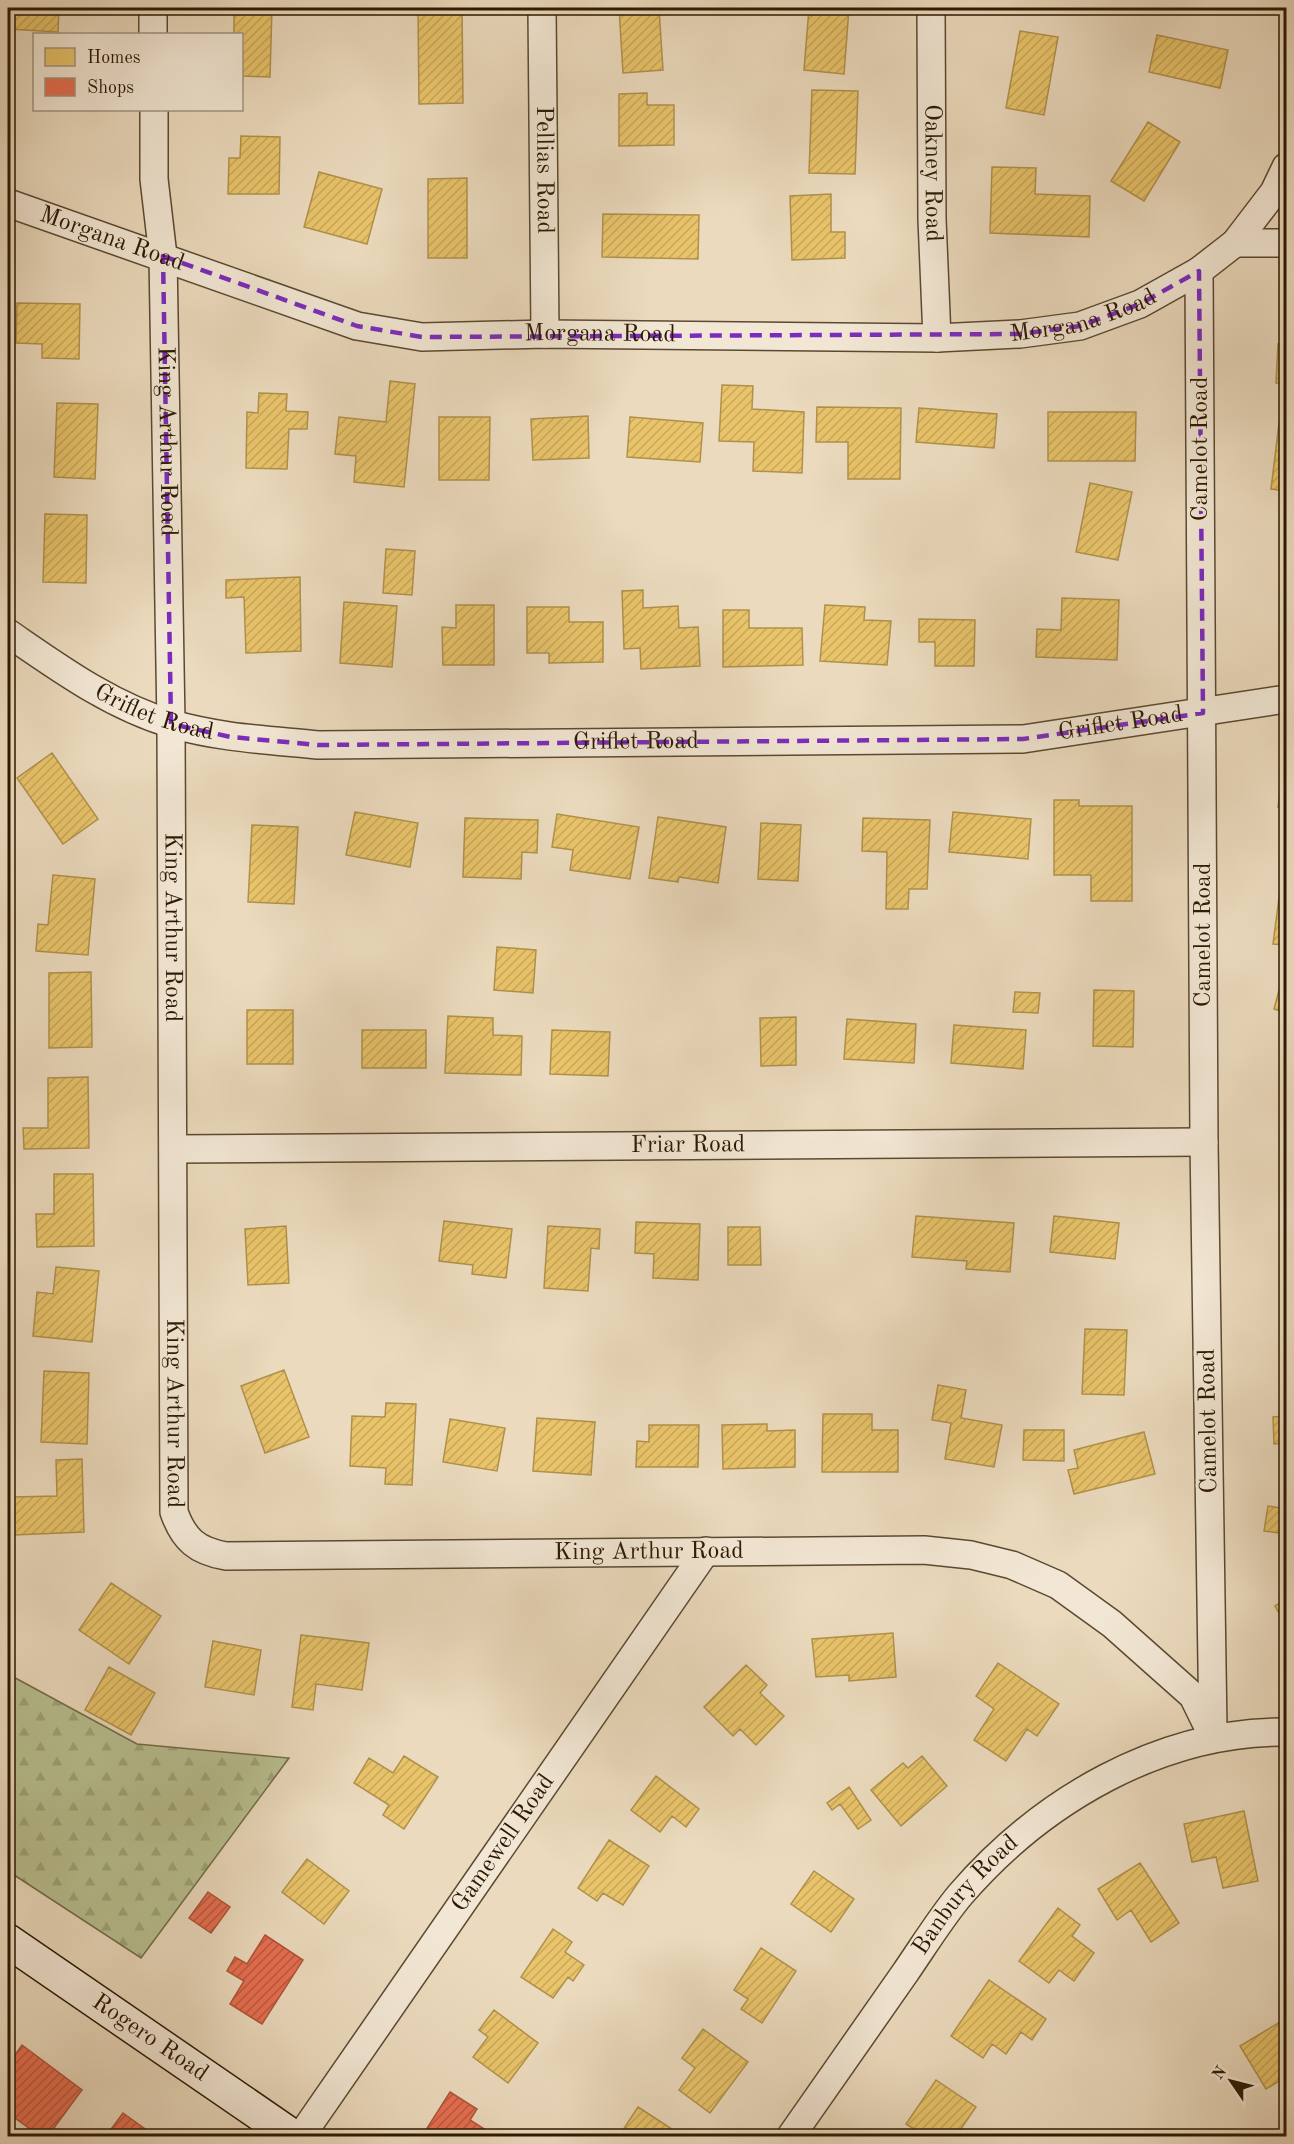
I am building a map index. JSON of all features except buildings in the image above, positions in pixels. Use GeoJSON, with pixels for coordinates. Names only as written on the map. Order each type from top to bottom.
{"type":"FeatureCollection","features":[{"type":"Feature","properties":{"kind":"main road","name":"Rogero Road"},"geometry":{"type":"LineString","coordinates":[[8,1941],[292,2136]]}},
{"type":"Feature","properties":{"kind":"street"},"geometry":{"type":"LineString","coordinates":[[153,8],[153,33]]}},
{"type":"Feature","properties":{"kind":"street","name":"Pellias Road"},"geometry":{"type":"LineString","coordinates":[[543,8],[545,334]]}},
{"type":"Feature","properties":{"kind":"street","name":"Oakney Road"},"geometry":{"type":"LineString","coordinates":[[931,8],[932,219],[936,338]]}},
{"type":"Feature","properties":{"kind":"street","name":"King Arthur Road"},"geometry":{"type":"LineString","coordinates":[[154,111],[154,178],[163,256],[171,724],[174,1512],[180,1531],[194,1545],[209,1553],[226,1556],[924,1550],[971,1555],[1012,1566],[1058,1585],[1130,1638],[1193,1696],[1213,1737]]}},
{"type":"Feature","properties":{"kind":"street"},"geometry":{"type":"LineString","coordinates":[[1199,271],[1235,243],[1274,192],[1287,166]]}},
{"type":"Feature","properties":{"kind":"street","name":"Morgana Road"},"geometry":{"type":"LineString","coordinates":[[8,203],[357,326],[422,337],[545,334],[936,338],[1020,334],[1080,326],[1140,304],[1199,271]]}},
{"type":"Feature","properties":{"kind":"street"},"geometry":{"type":"LineString","coordinates":[[1235,243],[1287,243]]}},
{"type":"Feature","properties":{"kind":"street","name":"Camelot Road"},"geometry":{"type":"LineString","coordinates":[[1199,271],[1204,1142],[1213,1737]]}},
{"type":"Feature","properties":{"kind":"street","name":"Griflet Road"},"geometry":{"type":"LineString","coordinates":[[8,633],[84,684],[129,707],[171,724],[231,737],[318,745],[1023,739],[1287,699]]}},
{"type":"Feature","properties":{"kind":"street","name":"Friar Road"},"geometry":{"type":"LineString","coordinates":[[174,1149],[1204,1142]]}},
{"type":"Feature","properties":{"kind":"street","name":"Gamewell Road"},"geometry":{"type":"LineString","coordinates":[[301,2136],[706,1551]]}},
{"type":"Feature","properties":{"kind":"street"},"geometry":{"type":"LineString","coordinates":[[1213,1737],[1287,1732]]}},
{"type":"Feature","properties":{"kind":"street","name":"Banbury Road"},"geometry":{"type":"LineString","coordinates":[[791,2136],[959,1896],[1000,1853],[1050,1811],[1106,1778],[1159,1755],[1213,1737]]}},
{"type":"Feature","properties":{"kind":"highlighted area"},"geometry":{"type":"Polygon","coordinates":[[[163,256],[357,326],[422,337],[1020,334],[1080,326],[1140,304],[1199,271],[1203,713],[1023,739],[318,745],[231,737],[171,724],[163,256]]]}},
{"type":"Feature","properties":{"kind":"green space"},"geometry":{"type":"Polygon","coordinates":[[[8,1674],[137,1744],[289,1758],[141,1958],[8,1871],[8,1674]]]}}]}
